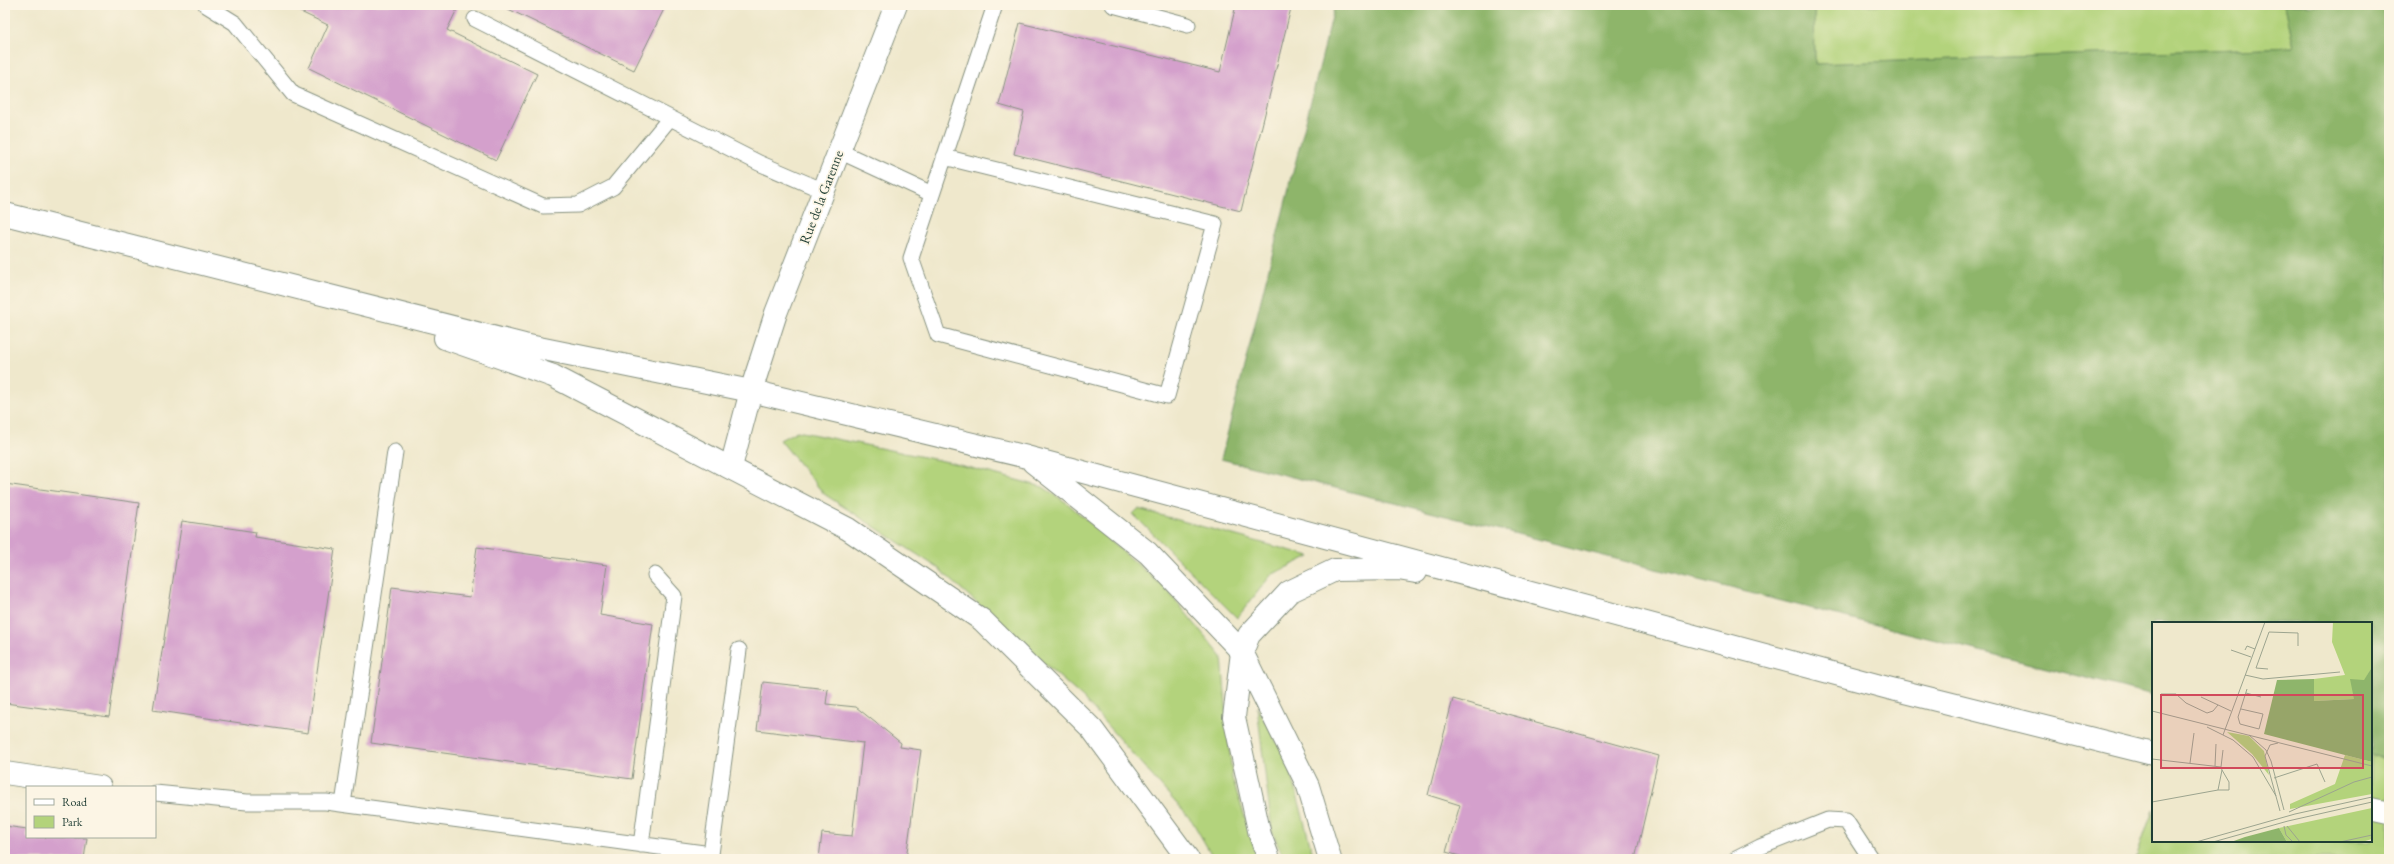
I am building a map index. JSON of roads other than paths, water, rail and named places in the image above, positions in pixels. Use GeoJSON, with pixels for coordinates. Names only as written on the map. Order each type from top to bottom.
{"type":"FeatureCollection","features":[{"type":"Feature","properties":{"kind":"main road","name":"Rue de la Garenne"},"geometry":{"type":"LineString","coordinates":[[731,467],[751,391],[776,313],[896,5]]}},
{"type":"Feature","properties":{"kind":"main road"},"geometry":{"type":"LineString","coordinates":[[5,214],[524,345],[751,391],[1027,457],[1880,686],[2152,754]]}},
{"type":"Feature","properties":{"kind":"main road"},"geometry":{"type":"LineString","coordinates":[[314,292],[553,376],[848,529],[982,620],[1092,729],[1188,859]]}},
{"type":"Feature","properties":{"kind":"main road"},"geometry":{"type":"LineString","coordinates":[[1027,457],[1148,552],[1242,652],[1308,786],[1330,859]]}},
{"type":"Feature","properties":{"kind":"main road"},"geometry":{"type":"LineString","coordinates":[[1269,859],[1260,835],[1234,717],[1242,652],[1249,635],[1289,592],[1335,570],[1398,569],[1510,586]]}},
{"type":"Feature","properties":{"kind":"main road"},"geometry":{"type":"LineString","coordinates":[[5,773],[93,786]]}},
{"type":"Feature","properties":{"kind":"main road"},"geometry":{"type":"LineString","coordinates":[[2372,809],[2389,813]]}},
{"type":"Feature","properties":{"kind":"lane"},"geometry":{"type":"LineString","coordinates":[[206,5],[235,23],[293,94],[543,206],[578,205],[613,186],[670,118]]}},
{"type":"Feature","properties":{"kind":"lane"},"geometry":{"type":"LineString","coordinates":[[944,157],[1215,224],[1167,396],[938,336],[911,258],[944,157],[995,5]]}},
{"type":"Feature","properties":{"kind":"lane"},"geometry":{"type":"LineString","coordinates":[[1113,5],[1188,25]]}},
{"type":"Feature","properties":{"kind":"lane"},"geometry":{"type":"LineString","coordinates":[[474,19],[759,163],[824,191]]}},
{"type":"Feature","properties":{"kind":"lane"},"geometry":{"type":"LineString","coordinates":[[839,151],[932,194]]}},
{"type":"Feature","properties":{"kind":"lane"},"geometry":{"type":"LineString","coordinates":[[343,804],[395,452]]}},
{"type":"Feature","properties":{"kind":"lane"},"geometry":{"type":"LineString","coordinates":[[640,845],[674,596],[655,575]]}},
{"type":"Feature","properties":{"kind":"lane"},"geometry":{"type":"LineString","coordinates":[[156,793],[247,802],[326,802],[712,856],[739,650]]}},
{"type":"Feature","properties":{"kind":"lane"},"geometry":{"type":"LineString","coordinates":[[1736,859],[1760,847],[1828,820],[1846,821],[1871,859]]}}]}
